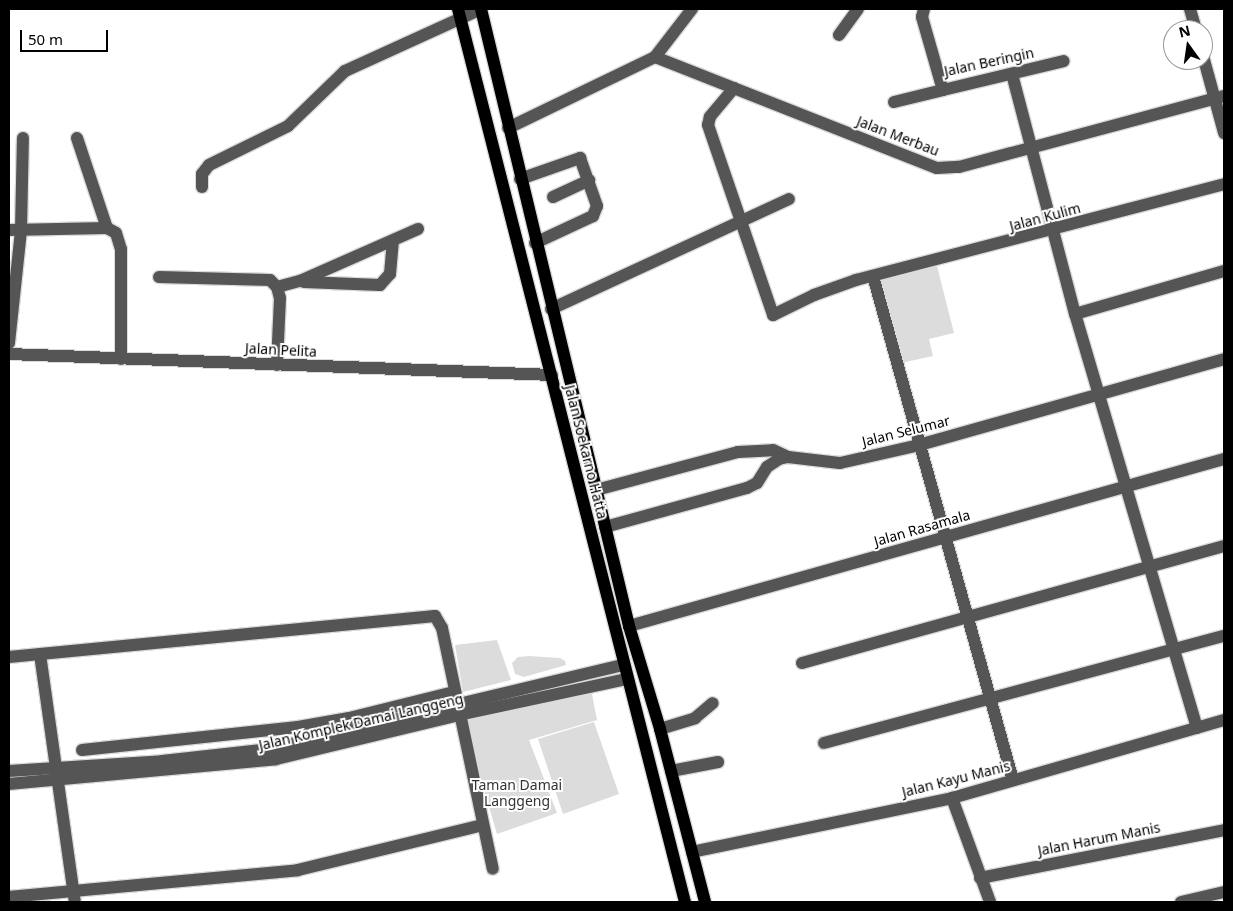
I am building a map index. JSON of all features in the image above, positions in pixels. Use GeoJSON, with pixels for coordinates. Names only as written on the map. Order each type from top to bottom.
{"type":"FeatureCollection","features":[{"type":"Feature","properties":{"kind":"main road","name":"Jalan Soekarno Hatta"},"geometry":{"type":"LineString","coordinates":[[481,9],[535,243],[629,626],[660,729],[704,902]]}},
{"type":"Feature","properties":{"kind":"main road","name":"Jalan Soekarno Hatta"},"geometry":{"type":"LineString","coordinates":[[459,13],[552,376],[623,665],[685,902]]}},
{"type":"Feature","properties":{"kind":"main road"},"geometry":{"type":"LineString","coordinates":[[468,50],[488,45]]}},
{"type":"Feature","properties":{"kind":"street"},"geometry":{"type":"LineString","coordinates":[[202,187],[202,174],[209,166],[288,126],[345,71],[459,13],[481,9]]}},
{"type":"Feature","properties":{"kind":"street"},"geometry":{"type":"LineString","coordinates":[[508,128],[655,57],[692,9]]}},
{"type":"Feature","properties":{"kind":"street"},"geometry":{"type":"LineString","coordinates":[[839,35],[858,9]]}},
{"type":"Feature","properties":{"kind":"street","name":"Jalan Beringin"},"geometry":{"type":"LineString","coordinates":[[924,9],[922,17],[943,90],[1064,60]]}},
{"type":"Feature","properties":{"kind":"street","name":"Jalan Merbau"},"geometry":{"type":"LineString","coordinates":[[655,57],[937,168],[959,167],[1220,97]]}},
{"type":"Feature","properties":{"kind":"street"},"geometry":{"type":"LineString","coordinates":[[1209,70],[1220,97],[1224,133]]}},
{"type":"Feature","properties":{"kind":"street"},"geometry":{"type":"LineString","coordinates":[[1012,74],[1075,314],[1124,486],[1197,728]]}},
{"type":"Feature","properties":{"kind":"street"},"geometry":{"type":"LineString","coordinates":[[734,88],[710,117],[708,125],[739,223]]}},
{"type":"Feature","properties":{"kind":"street"},"geometry":{"type":"LineString","coordinates":[[894,102],[943,90]]}},
{"type":"Feature","properties":{"kind":"street"},"geometry":{"type":"LineString","coordinates":[[9,343],[15,230],[23,138]]}},
{"type":"Feature","properties":{"kind":"street"},"geometry":{"type":"LineString","coordinates":[[77,138],[107,228]]}},
{"type":"Feature","properties":{"kind":"street"},"geometry":{"type":"LineString","coordinates":[[520,179],[576,158],[582,162],[589,180],[596,212],[535,243]]}},
{"type":"Feature","properties":{"kind":"street"},"geometry":{"type":"LineString","coordinates":[[553,197],[589,180]]}},
{"type":"Feature","properties":{"kind":"street","name":"Jalan Kulim"},"geometry":{"type":"LineString","coordinates":[[739,223],[773,315],[814,294],[873,276],[1053,231],[1224,184]]}},
{"type":"Feature","properties":{"kind":"street"},"geometry":{"type":"LineString","coordinates":[[551,309],[789,199]]}},
{"type":"Feature","properties":{"kind":"street"},"geometry":{"type":"LineString","coordinates":[[15,230],[107,228],[116,233],[121,249],[121,359]]}},
{"type":"Feature","properties":{"kind":"street"},"geometry":{"type":"LineString","coordinates":[[277,287],[300,281],[393,242],[418,229]]}},
{"type":"Feature","properties":{"kind":"street"},"geometry":{"type":"LineString","coordinates":[[300,281],[380,286],[390,274],[393,242]]}},
{"type":"Feature","properties":{"kind":"street"},"geometry":{"type":"LineString","coordinates":[[1075,314],[1224,270]]}},
{"type":"Feature","properties":{"kind":"street"},"geometry":{"type":"LineString","coordinates":[[873,276],[1013,780]]}},
{"type":"Feature","properties":{"kind":"street"},"geometry":{"type":"LineString","coordinates":[[159,278],[260,277],[270,280],[277,287],[280,298],[277,365]]}},
{"type":"Feature","properties":{"kind":"street","name":"Jalan Pelita"},"geometry":{"type":"LineString","coordinates":[[9,354],[552,376]]}},
{"type":"Feature","properties":{"kind":"street","name":"Jalan Selumar"},"geometry":{"type":"LineString","coordinates":[[596,490],[738,452],[773,450],[788,457],[840,462],[919,445],[1224,359]]}},
{"type":"Feature","properties":{"kind":"street"},"geometry":{"type":"LineString","coordinates":[[605,528],[747,488],[757,483],[772,462],[788,457]]}},
{"type":"Feature","properties":{"kind":"street","name":"Jalan Rasamala"},"geometry":{"type":"LineString","coordinates":[[629,626],[1224,458]]}},
{"type":"Feature","properties":{"kind":"street"},"geometry":{"type":"LineString","coordinates":[[802,663],[968,620],[1224,546]]}},
{"type":"Feature","properties":{"kind":"street"},"geometry":{"type":"LineString","coordinates":[[9,658],[429,615],[435,616],[442,628],[482,825],[493,869]]}},
{"type":"Feature","properties":{"kind":"street"},"geometry":{"type":"LineString","coordinates":[[824,743],[1224,636]]}},
{"type":"Feature","properties":{"kind":"street"},"geometry":{"type":"LineString","coordinates":[[40,654],[73,897]]}},
{"type":"Feature","properties":{"kind":"street","name":"Jalan Komplek Damai Langgeng"},"geometry":{"type":"LineString","coordinates":[[9,771],[56,774],[276,759],[341,739],[458,710],[623,665]]}},
{"type":"Feature","properties":{"kind":"street","name":"Jalan Komplek Damai Langgeng"},"geometry":{"type":"LineString","coordinates":[[458,710],[627,679]]}},
{"type":"Feature","properties":{"kind":"street"},"geometry":{"type":"LineString","coordinates":[[82,750],[269,731],[337,720],[454,692]]}},
{"type":"Feature","properties":{"kind":"street"},"geometry":{"type":"LineString","coordinates":[[660,729],[695,718],[713,703]]}},
{"type":"Feature","properties":{"kind":"street"},"geometry":{"type":"LineString","coordinates":[[337,720],[341,739]]}},
{"type":"Feature","properties":{"kind":"street","name":"Jalan Kayu Manis"},"geometry":{"type":"LineString","coordinates":[[692,852],[952,798],[1224,720]]}},
{"type":"Feature","properties":{"kind":"street"},"geometry":{"type":"LineString","coordinates":[[269,731],[270,749]]}},
{"type":"Feature","properties":{"kind":"street","name":"Jalan Komplek Damai Langgeng"},"geometry":{"type":"LineString","coordinates":[[9,784],[56,774],[341,739]]}},
{"type":"Feature","properties":{"kind":"street"},"geometry":{"type":"LineString","coordinates":[[160,743],[162,761]]}},
{"type":"Feature","properties":{"kind":"street"},"geometry":{"type":"LineString","coordinates":[[671,771],[718,762]]}},
{"type":"Feature","properties":{"kind":"street"},"geometry":{"type":"LineString","coordinates":[[952,798],[990,902]]}},
{"type":"Feature","properties":{"kind":"street"},"geometry":{"type":"LineString","coordinates":[[9,898],[73,897],[298,870],[482,825]]}},
{"type":"Feature","properties":{"kind":"street","name":"Jalan Harum Manis"},"geometry":{"type":"LineString","coordinates":[[980,878],[1224,830]]}},
{"type":"Feature","properties":{"kind":"street"},"geometry":{"type":"LineString","coordinates":[[1180,902],[1224,892]]}},
{"type":"Feature","properties":{"kind":"green space"},"geometry":{"type":"Polygon","coordinates":[[[937,266],[954,333],[929,339],[933,356],[901,363],[879,281],[937,266]]]}},
{"type":"Feature","properties":{"kind":"green space"},"geometry":{"type":"Polygon","coordinates":[[[497,640],[511,680],[463,692],[455,645],[497,640]]]}},
{"type":"Feature","properties":{"kind":"green space"},"geometry":{"type":"Polygon","coordinates":[[[518,657],[560,658],[565,661],[566,665],[524,677],[515,674],[512,663],[518,657]]]}},
{"type":"Feature","properties":{"kind":"green space","name":"Taman Damai Langgeng"},"geometry":{"type":"Polygon","coordinates":[[[591,689],[597,720],[529,740],[557,813],[497,834],[464,721],[591,689]]]}},
{"type":"Feature","properties":{"kind":"green space"},"geometry":{"type":"Polygon","coordinates":[[[594,722],[619,794],[563,814],[538,739],[594,722]]]}}]}
